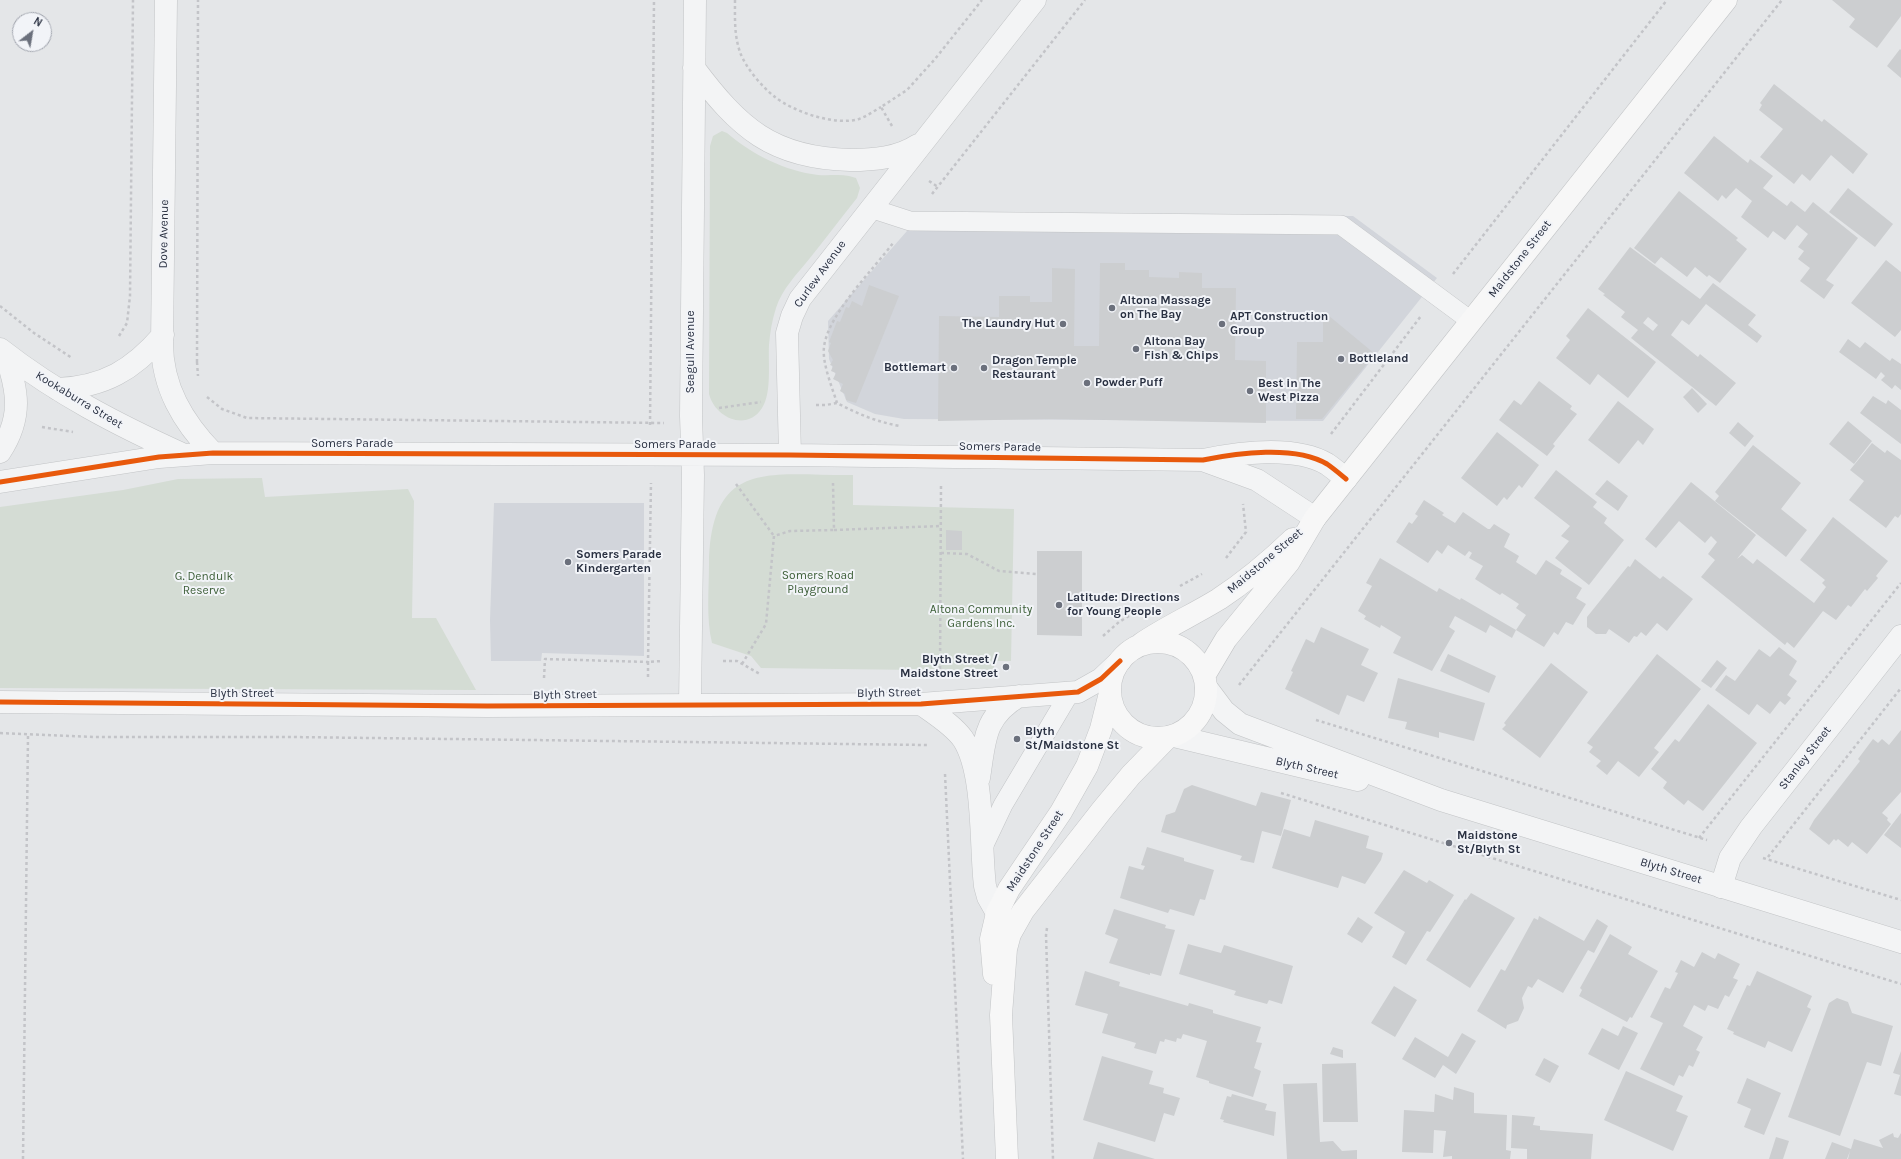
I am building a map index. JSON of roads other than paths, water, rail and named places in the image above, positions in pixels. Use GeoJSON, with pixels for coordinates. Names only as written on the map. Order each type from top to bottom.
{"type":"FeatureCollection","features":[{"type":"Feature","properties":{"kind":"main road","name":"Maidstone Street"},"geometry":{"type":"LineString","coordinates":[[1205,682],[1226,639],[1289,562],[1315,518],[1726,0]]}},
{"type":"Feature","properties":{"kind":"main road","name":"Maidstone Street"},"geometry":{"type":"LineString","coordinates":[[1126,656],[1164,629],[1218,599],[1249,578],[1315,518]]}},
{"type":"Feature","properties":{"kind":"main road"},"geometry":{"type":"LineString","coordinates":[[1154,642],[1170,644],[1185,651],[1197,661],[1205,682],[1205,701],[1200,714],[1186,730],[1171,736],[1146,737],[1132,731],[1117,714],[1111,700],[1110,693],[1114,671],[1126,656],[1154,642]]}},
{"type":"Feature","properties":{"kind":"main road","name":"Maidstone Street"},"geometry":{"type":"LineString","coordinates":[[1007,1159],[1001,1015],[991,950],[992,931],[996,912],[1061,812],[1087,766],[1096,746],[1110,693]]}},
{"type":"Feature","properties":{"kind":"main road","name":"Maidstone Street"},"geometry":{"type":"LineString","coordinates":[[1001,1015],[1006,949],[1016,922],[1106,804],[1136,770],[1171,736]]}},
{"type":"Feature","properties":{"kind":"street","name":"Dove Avenue"},"geometry":{"type":"LineString","coordinates":[[166,0],[162,351],[165,374],[171,393],[187,423],[213,453]]}},
{"type":"Feature","properties":{"kind":"street","name":"Seagull Avenue"},"geometry":{"type":"LineString","coordinates":[[690,704],[693,475],[691,416],[695,0]]}},
{"type":"Feature","properties":{"kind":"street","name":"Curlew Avenue"},"geometry":{"type":"LineString","coordinates":[[790,455],[787,341],[792,316],[806,290],[1035,0]]}},
{"type":"Feature","properties":{"kind":"street","name":"Curlew Avenue"},"geometry":{"type":"LineString","coordinates":[[694,68],[718,101],[748,129],[776,146],[800,154],[823,159],[874,159],[900,154],[922,143]]}},
{"type":"Feature","properties":{"kind":"street"},"geometry":{"type":"LineString","coordinates":[[57,389],[82,387],[119,374],[141,358],[163,335]]}},
{"type":"Feature","properties":{"kind":"street"},"geometry":{"type":"LineString","coordinates":[[0,452],[15,423],[16,406],[15,387],[2,351]]}},
{"type":"Feature","properties":{"kind":"street","name":"Kookaburra Street"},"geometry":{"type":"LineString","coordinates":[[2,351],[57,389],[101,416],[183,454]]}},
{"type":"Feature","properties":{"kind":"street","name":"Somers Parade"},"geometry":{"type":"LineString","coordinates":[[0,482],[183,454],[213,453],[790,455],[1203,460],[1253,452],[1284,453],[1321,461],[1346,479]]}},
{"type":"Feature","properties":{"kind":"street","name":"Somers Parade"},"geometry":{"type":"LineString","coordinates":[[1203,460],[1257,480],[1315,518]]}},
{"type":"Feature","properties":{"kind":"street","name":"Stanley Street"},"geometry":{"type":"LineString","coordinates":[[1721,887],[1730,858],[1751,827],[1901,636]]}},
{"type":"Feature","properties":{"kind":"street","name":"Blyth Street"},"geometry":{"type":"LineString","coordinates":[[0,702],[487,706],[922,704],[1019,696],[1069,694],[1078,692],[1091,686],[1126,656]]}},
{"type":"Feature","properties":{"kind":"street","name":"Blyth Street"},"geometry":{"type":"LineString","coordinates":[[1205,682],[1231,717],[1240,724],[1441,800],[1901,942]]}},
{"type":"Feature","properties":{"kind":"street"},"geometry":{"type":"LineString","coordinates":[[978,785],[989,726],[1000,709],[1019,696]]}},
{"type":"Feature","properties":{"kind":"street"},"geometry":{"type":"LineString","coordinates":[[922,704],[948,725],[963,740],[969,752],[978,785],[986,892],[996,912]]}},
{"type":"Feature","properties":{"kind":"street","name":"Blyth Street"},"geometry":{"type":"LineString","coordinates":[[1171,736],[1441,800]]}},
{"type":"Feature","properties":{"kind":"lane"},"geometry":{"type":"LineString","coordinates":[[870,208],[910,221],[1341,225],[1471,321]]}},
{"type":"Feature","properties":{"kind":"lane"},"geometry":{"type":"LineString","coordinates":[[983,847],[1003,805],[1069,694]]}},
{"type":"Feature","properties":{"kind":"place","name":"Altona Massage on The Bay"},"geometry":{"type":"Point","coordinates":[1112,308]}},
{"type":"Feature","properties":{"kind":"place","name":"The Laundry Hut"},"geometry":{"type":"Point","coordinates":[1063,324]}},
{"type":"Feature","properties":{"kind":"place","name":"APT Construction Group"},"geometry":{"type":"Point","coordinates":[1222,324]}},
{"type":"Feature","properties":{"kind":"place","name":"Altona Bay Fish & Chips"},"geometry":{"type":"Point","coordinates":[1136,349]}},
{"type":"Feature","properties":{"kind":"place","name":"Bottleland"},"geometry":{"type":"Point","coordinates":[1341,359]}},
{"type":"Feature","properties":{"kind":"place","name":"Bottlemart"},"geometry":{"type":"Point","coordinates":[954,368]}},
{"type":"Feature","properties":{"kind":"place","name":"Dragon Temple Restaurant"},"geometry":{"type":"Point","coordinates":[984,368]}},
{"type":"Feature","properties":{"kind":"place","name":"Powder Puff"},"geometry":{"type":"Point","coordinates":[1087,383]}},
{"type":"Feature","properties":{"kind":"place","name":"Best in The West Pizza"},"geometry":{"type":"Point","coordinates":[1250,391]}},
{"type":"Feature","properties":{"kind":"place","name":"Somers Parade Kindergarten"},"geometry":{"type":"Point","coordinates":[568,562]}},
{"type":"Feature","properties":{"kind":"place","name":"Latitude: Directions for Young People"},"geometry":{"type":"Point","coordinates":[1059,605]}},
{"type":"Feature","properties":{"kind":"place","name":"Blyth Street / Maidstone Street"},"geometry":{"type":"Point","coordinates":[1006,667]}},
{"type":"Feature","properties":{"kind":"place","name":"Blyth St/Maidstone St"},"geometry":{"type":"Point","coordinates":[1017,739]}},
{"type":"Feature","properties":{"kind":"place","name":"Maidstone St/Blyth St"},"geometry":{"type":"Point","coordinates":[1449,843]}},
{"type":"Feature","properties":{"kind":"park label","name":"Somers Road Playground"},"geometry":{"type":"Point","coordinates":[818,583]}},
{"type":"Feature","properties":{"kind":"park label","name":"G. Dendulk Reserve"},"geometry":{"type":"Point","coordinates":[204,584]}},
{"type":"Feature","properties":{"kind":"park label","name":"Altona Community Gardens Inc."},"geometry":{"type":"Point","coordinates":[981,617]}}]}
